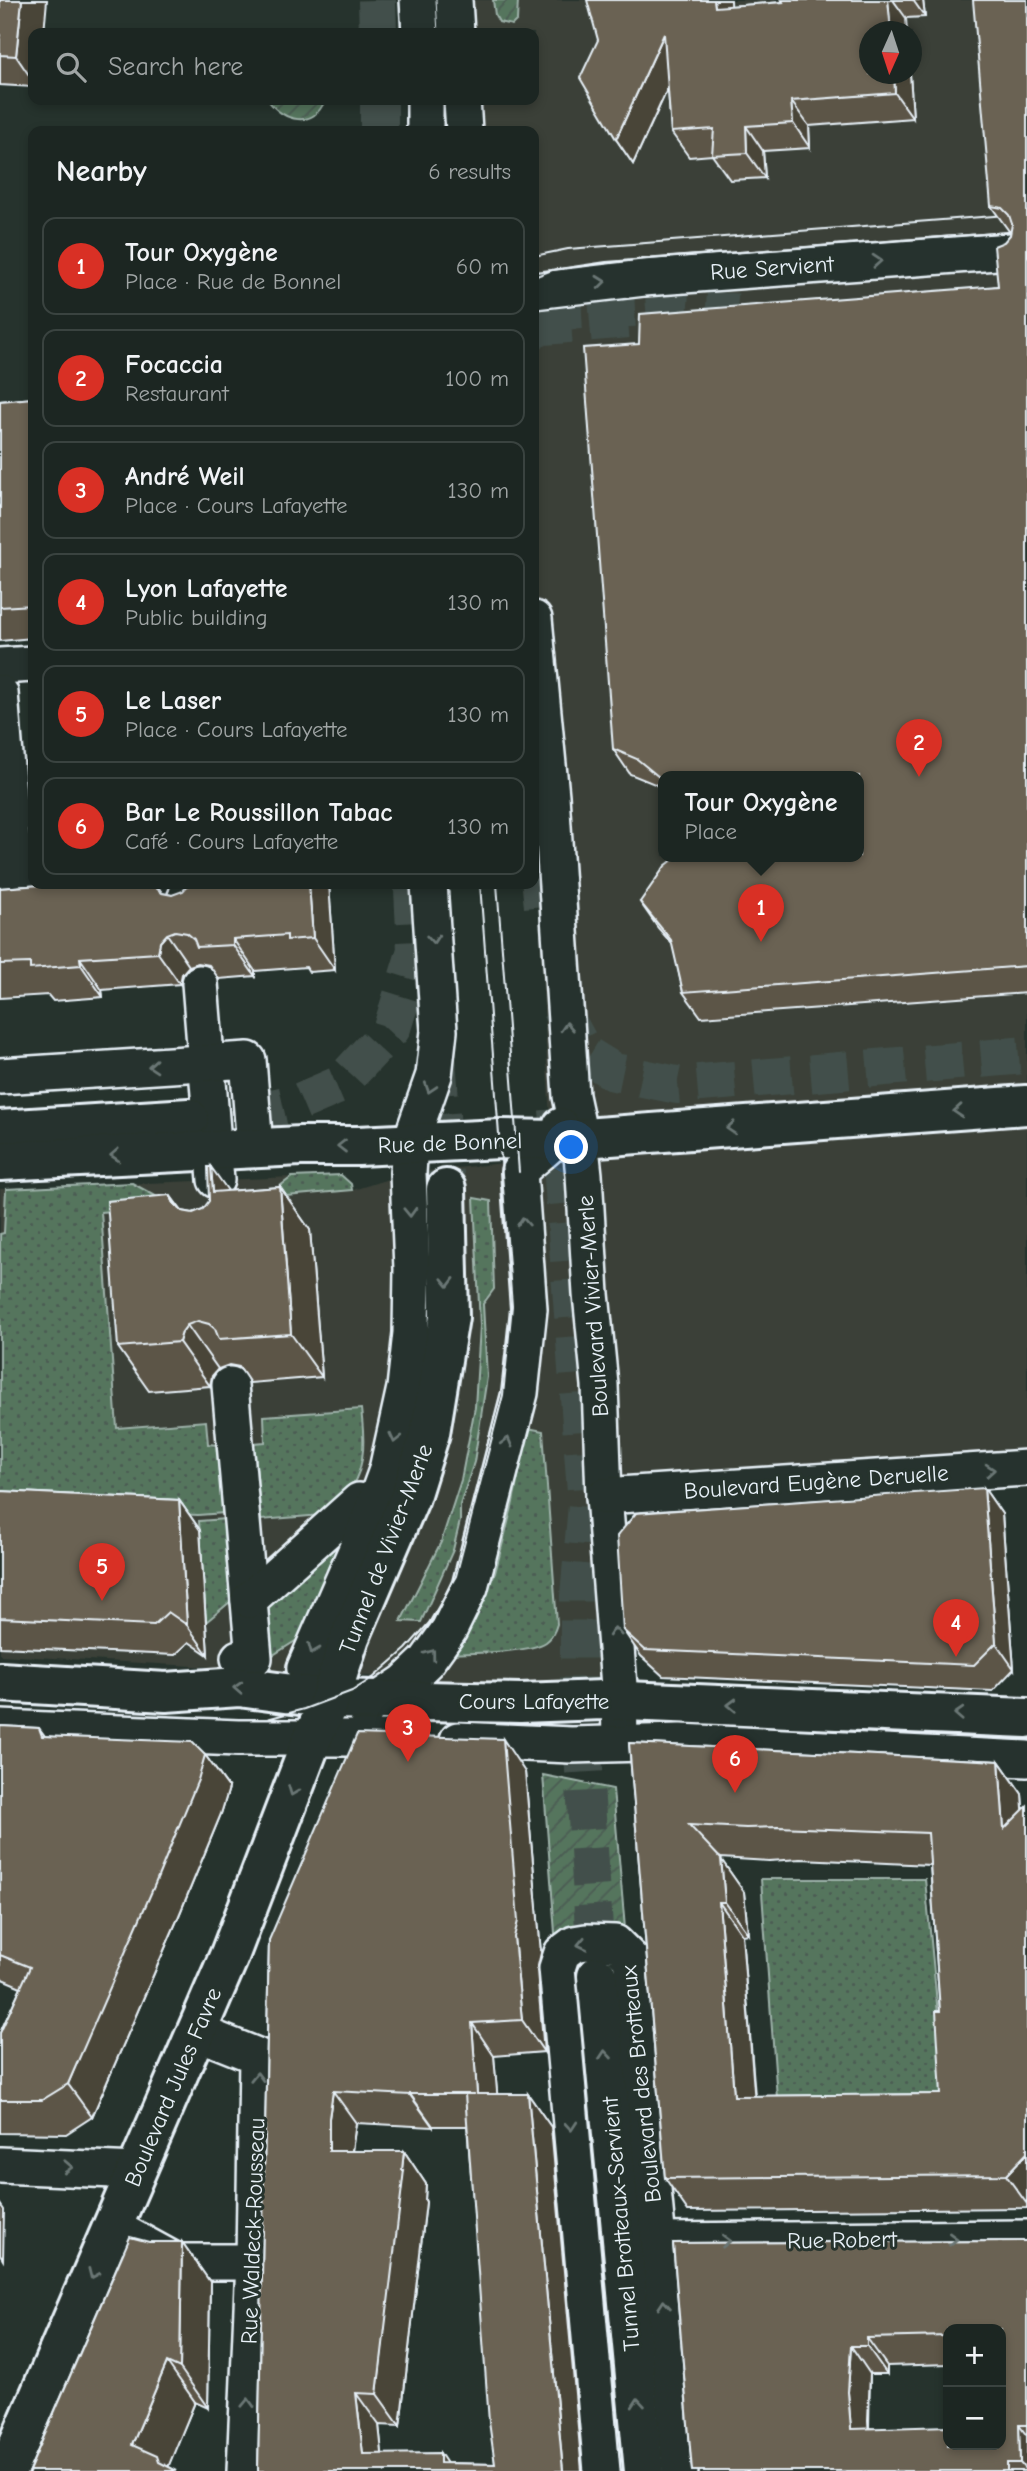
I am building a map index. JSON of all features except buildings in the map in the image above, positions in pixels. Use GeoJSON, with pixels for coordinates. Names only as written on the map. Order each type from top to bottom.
{"type":"FeatureCollection","features":[{"type":"Feature","properties":{"kind":"main road","name":"Rue de Bonnel"},"geometry":{"type":"LineString","coordinates":[[0,1161],[217,1187],[256,1148],[569,1139],[1026,1105]]}},
{"type":"Feature","properties":{"kind":"main road"},"geometry":{"type":"LineString","coordinates":[[0,1129],[189,1118]]}},
{"type":"Feature","properties":{"kind":"main road","name":"Tunnel de Vivier-Merle"},"geometry":{"type":"LineString","coordinates":[[316,1724],[410,1497],[430,1433],[449,1317],[446,1189]]}},
{"type":"Feature","properties":{"kind":"main road","name":"Cours Lafayette"},"geometry":{"type":"LineString","coordinates":[[0,1682],[166,1692],[239,1687],[316,1724],[381,1700],[520,1703],[619,1700],[1027,1718]]}},
{"type":"Feature","properties":{"kind":"main road","name":"Boulevard Jules Favre"},"geometry":{"type":"LineString","coordinates":[[7,2471],[128,2234],[137,2171],[230,1954],[316,1724]]}},
{"type":"Feature","properties":{"kind":"main road","name":"Tunnel Brotteaux-Servient"},"geometry":{"type":"LineString","coordinates":[[597,1976],[644,2471]]}},
{"type":"Feature","properties":{"kind":"street"},"geometry":{"type":"LineString","coordinates":[[418,0],[421,28]]}},
{"type":"Feature","properties":{"kind":"street"},"geometry":{"type":"LineString","coordinates":[[454,0],[456,28]]}},
{"type":"Feature","properties":{"kind":"street"},"geometry":{"type":"LineString","coordinates":[[425,105],[425,126]]}},
{"type":"Feature","properties":{"kind":"street"},"geometry":{"type":"LineString","coordinates":[[462,105],[464,126]]}},
{"type":"Feature","properties":{"kind":"street","name":"Rue Servient"},"geometry":{"type":"LineString","coordinates":[[539,290],[633,279],[1010,251]]}},
{"type":"Feature","properties":{"kind":"street"},"geometry":{"type":"LineString","coordinates":[[0,667],[28,664]]}},
{"type":"Feature","properties":{"kind":"street","name":"Boulevard Vivier-Merle"},"geometry":{"type":"LineString","coordinates":[[539,671],[551,796],[571,1096],[569,1139],[600,1385],[604,1496],[620,1743]]}},
{"type":"Feature","properties":{"kind":"street"},"geometry":{"type":"LineString","coordinates":[[0,693],[16,894],[84,889]]}},
{"type":"Feature","properties":{"kind":"street"},"geometry":{"type":"LineString","coordinates":[[316,1724],[305,1668],[375,1503],[396,1435],[411,1333],[412,1269],[408,1173],[410,1144],[434,1075],[439,1031],[429,889]]}},
{"type":"Feature","properties":{"kind":"street"},"geometry":{"type":"LineString","coordinates":[[200,983],[214,1062],[217,1187]]}},
{"type":"Feature","properties":{"kind":"street"},"geometry":{"type":"LineString","coordinates":[[0,1076],[247,1060],[256,1148]]}},
{"type":"Feature","properties":{"kind":"street"},"geometry":{"type":"LineString","coordinates":[[381,1700],[426,1662],[449,1630],[470,1587],[520,1393],[529,1309],[519,1172],[532,1158],[569,1139]]}},
{"type":"Feature","properties":{"kind":"street"},"geometry":{"type":"LineString","coordinates":[[230,1385],[254,1658],[239,1658]]}},
{"type":"Feature","properties":{"kind":"street","name":"Boulevard Eugène Deruelle"},"geometry":{"type":"LineString","coordinates":[[604,1496],[1027,1468]]}},
{"type":"Feature","properties":{"kind":"street"},"geometry":{"type":"LineString","coordinates":[[249,1600],[359,1501],[375,1503]]}},
{"type":"Feature","properties":{"kind":"street"},"geometry":{"type":"LineString","coordinates":[[0,1710],[316,1724],[366,1736],[570,1745],[711,1743],[1027,1759]]}},
{"type":"Feature","properties":{"kind":"street"},"geometry":{"type":"LineString","coordinates":[[0,1728],[214,1737],[316,1724]]}},
{"type":"Feature","properties":{"kind":"street","name":"Boulevard des Brotteaux"},"geometry":{"type":"LineString","coordinates":[[602,2471],[557,1968],[562,1953],[573,1944],[601,1941],[615,1943],[632,1959],[680,2471]]}},
{"type":"Feature","properties":{"kind":"street","name":"Rue Waldeck-Rousseau"},"geometry":{"type":"LineString","coordinates":[[197,2032],[257,2056],[254,2262],[244,2471]]}},
{"type":"Feature","properties":{"kind":"street"},"geometry":{"type":"LineString","coordinates":[[0,2165],[137,2171]]}},
{"type":"Feature","properties":{"kind":"street"},"geometry":{"type":"LineString","coordinates":[[128,2234],[177,2262],[254,2262]]}},
{"type":"Feature","properties":{"kind":"street","name":"Rue Robert"},"geometry":{"type":"LineString","coordinates":[[658,2241],[1027,2238]]}},
{"type":"Feature","properties":{"kind":"shaded area"},"geometry":{"type":"Polygon","coordinates":[[[405,0],[1027,0],[1027,1460],[617,1489],[635,1686],[455,1681],[0,1655],[0,1189],[341,1175],[353,1190],[408,1173],[552,1158],[537,889],[539,126],[413,126],[412,105],[539,105],[539,28],[408,28],[405,0]]]}},
{"type":"Feature","properties":{"kind":"green space"},"geometry":{"type":"Polygon","coordinates":[[[493,0],[518,0],[517,20],[512,25],[499,22],[493,0]]]}},
{"type":"Feature","properties":{"kind":"green space"},"geometry":{"type":"Polygon","coordinates":[[[272,105],[322,105],[314,115],[306,119],[290,117],[272,105]]]}},
{"type":"Feature","properties":{"kind":"green space"},"geometry":{"type":"Polygon","coordinates":[[[341,1175],[351,1184],[352,1190],[264,1198],[292,1177],[341,1175]]]}},
{"type":"Feature","properties":{"kind":"green space"},"geometry":{"type":"Polygon","coordinates":[[[132,1183],[172,1205],[101,1212],[117,1428],[206,1421],[208,1444],[218,1445],[224,1513],[198,1515],[0,1506],[0,1234],[4,1233],[6,1189],[132,1183]]]}},
{"type":"Feature","properties":{"kind":"green space"},"geometry":{"type":"Polygon","coordinates":[[[474,1198],[491,1201],[494,1289],[483,1304],[487,1377],[474,1462],[460,1505],[460,1521],[453,1550],[421,1622],[401,1621],[441,1542],[461,1480],[475,1407],[480,1326],[474,1198]]]}},
{"type":"Feature","properties":{"kind":"green space"},"geometry":{"type":"Polygon","coordinates":[[[361,1409],[362,1459],[360,1469],[348,1491],[322,1515],[261,1520],[254,1443],[265,1442],[264,1416],[361,1409]]]}},
{"type":"Feature","properties":{"kind":"green space"},"geometry":{"type":"Polygon","coordinates":[[[528,1428],[543,1431],[557,1624],[552,1636],[538,1646],[499,1652],[447,1654],[478,1609],[495,1573],[528,1428]]]}},
{"type":"Feature","properties":{"kind":"green space"},"geometry":{"type":"Polygon","coordinates":[[[225,1519],[231,1601],[206,1622],[199,1521],[225,1519]]]}},
{"type":"Feature","properties":{"kind":"green space"},"geometry":{"type":"Polygon","coordinates":[[[348,1523],[300,1638],[270,1657],[266,1598],[348,1523]]]}},
{"type":"Feature","properties":{"kind":"green space"},"geometry":{"type":"Polygon","coordinates":[[[543,1775],[613,1789],[626,1940],[556,1946],[543,1775]]]}},
{"type":"Feature","properties":{"kind":"green space"},"geometry":{"type":"Polygon","coordinates":[[[761,1879],[925,1879],[946,2097],[777,2098],[761,1879]]]}},
{"type":"Feature","properties":{"kind":"tunnel"},"geometry":{"type":"LineString","coordinates":[[377,0],[378,28]]}},
{"type":"Feature","properties":{"kind":"tunnel"},"geometry":{"type":"LineString","coordinates":[[379,105],[379,126]]}},
{"type":"Feature","properties":{"kind":"tunnel"},"geometry":{"type":"LineString","coordinates":[[547,313],[685,307],[737,311]]}},
{"type":"Feature","properties":{"kind":"tunnel"},"geometry":{"type":"LineString","coordinates":[[539,328],[691,314]]}},
{"type":"Feature","properties":{"kind":"tunnel"},"geometry":{"type":"LineString","coordinates":[[539,868],[543,906]]}},
{"type":"Feature","properties":{"kind":"tunnel"},"geometry":{"type":"LineString","coordinates":[[189,1118],[267,1109],[299,1102],[339,1085],[392,1028],[416,950],[413,889]]}},
{"type":"Feature","properties":{"kind":"tunnel"},"geometry":{"type":"LineString","coordinates":[[560,1008],[585,1054],[614,1072],[677,1085],[1027,1055]]}},
{"type":"Feature","properties":{"kind":"tunnel"},"geometry":{"type":"LineString","coordinates":[[437,1057],[446,1189]]}},
{"type":"Feature","properties":{"kind":"tunnel"},"geometry":{"type":"LineString","coordinates":[[558,1109],[587,1505],[579,1596],[579,1690],[597,1976]]}},
{"type":"Feature","properties":{"kind":"tram line"},"geometry":{"type":"LineString","coordinates":[[539,255],[568,249],[1007,215]]}},
{"type":"Feature","properties":{"kind":"tram line"},"geometry":{"type":"LineString","coordinates":[[539,275],[552,270],[606,262],[1009,232]]}},
{"type":"Feature","properties":{"kind":"tram line"},"geometry":{"type":"LineString","coordinates":[[267,1719],[352,1691],[374,1677],[406,1649],[429,1623],[456,1576],[503,1395],[512,1306],[480,889]]}},
{"type":"Feature","properties":{"kind":"tram line"},"geometry":{"type":"LineString","coordinates":[[497,889],[519,1172]]}},
{"type":"Feature","properties":{"kind":"place","name":"Focaccia"},"geometry":{"type":"Point","coordinates":[919,777]}},
{"type":"Feature","properties":{"kind":"place","name":"Tour Oxygène"},"geometry":{"type":"Point","coordinates":[761,942]}},
{"type":"Feature","properties":{"kind":"place","name":"Le Laser"},"geometry":{"type":"Point","coordinates":[102,1601]}},
{"type":"Feature","properties":{"kind":"place","name":"Lyon Lafayette"},"geometry":{"type":"Point","coordinates":[956,1657]}},
{"type":"Feature","properties":{"kind":"place","name":"André Weil"},"geometry":{"type":"Point","coordinates":[408,1762]}},
{"type":"Feature","properties":{"kind":"place","name":"Bar Le Roussillon Tabac"},"geometry":{"type":"Point","coordinates":[735,1793]}}]}
